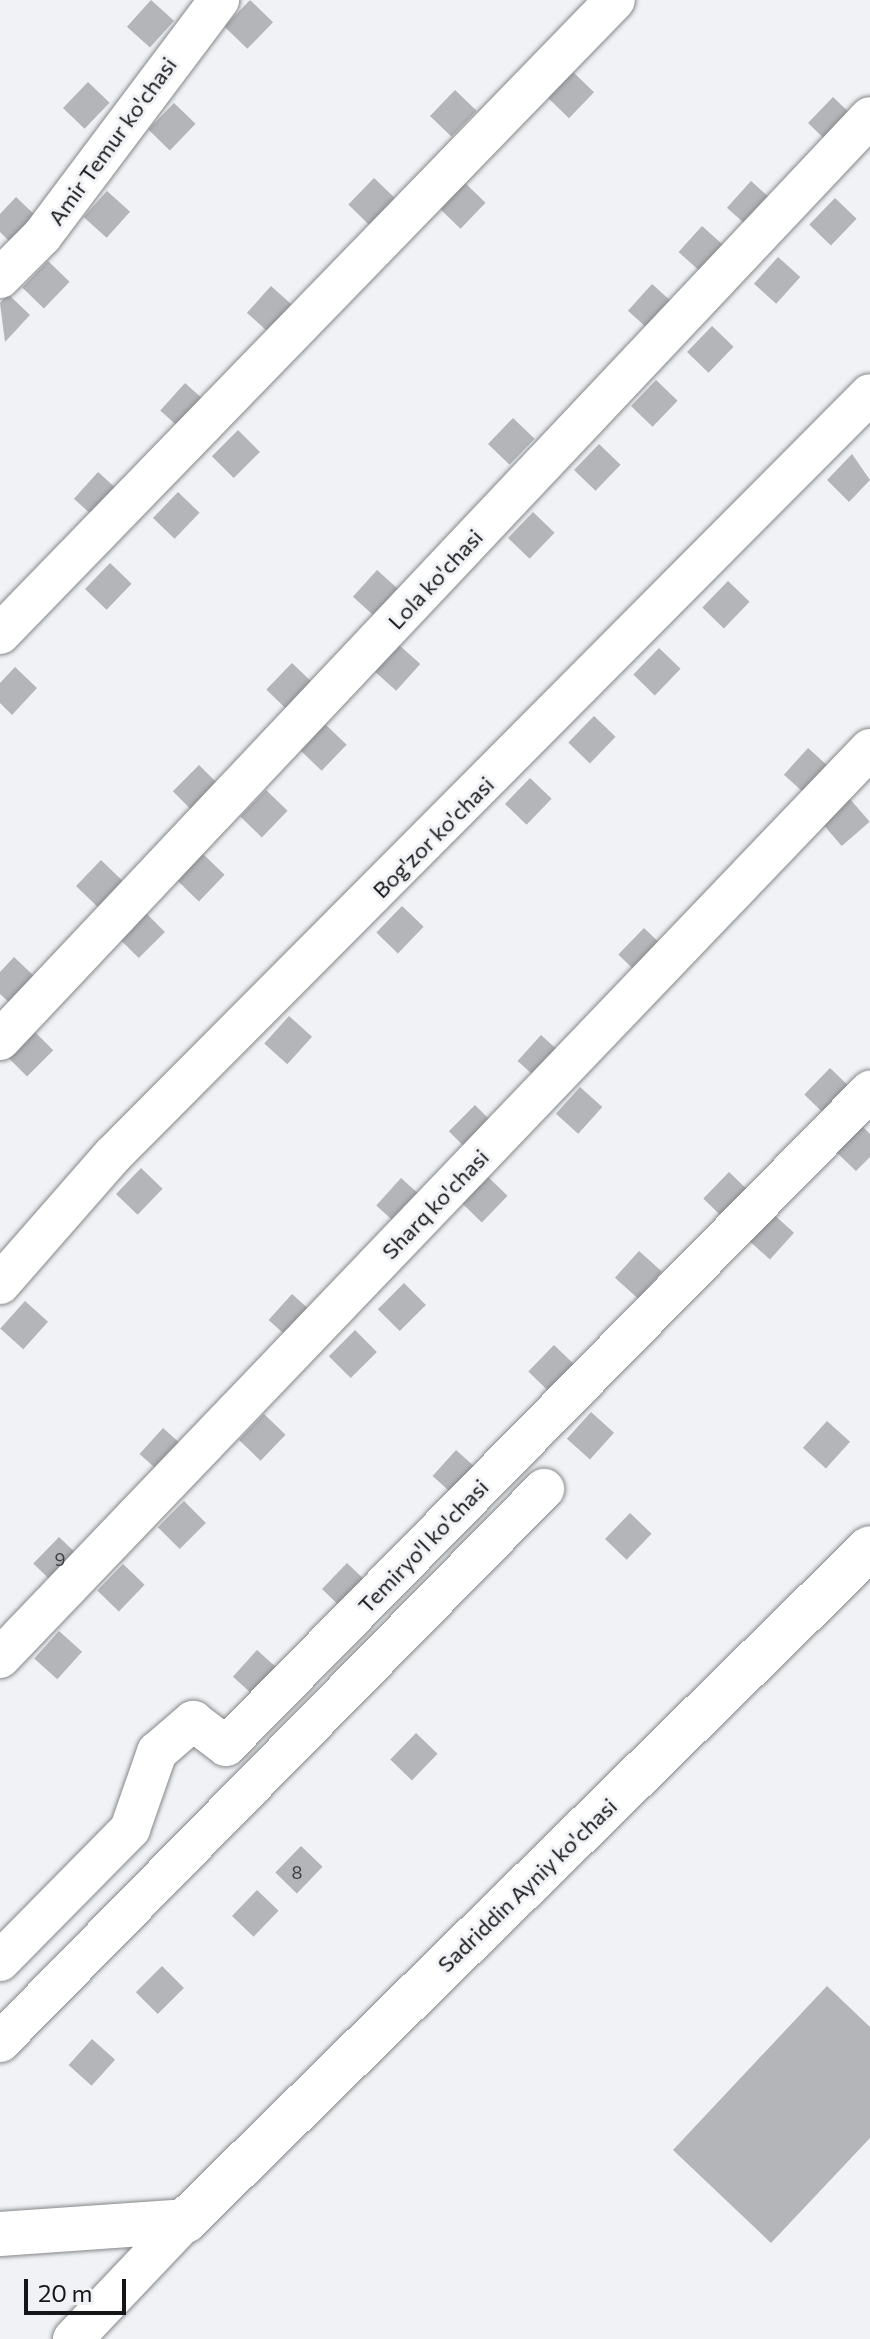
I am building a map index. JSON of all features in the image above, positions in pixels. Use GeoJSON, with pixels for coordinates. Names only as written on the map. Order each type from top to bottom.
{"type":"FeatureCollection","features":[{"type":"Feature","properties":{"kind":"street","name":"Amir Temur ko'chasi"},"geometry":{"type":"LineString","coordinates":[[0,278],[42,236],[219,0]]}},
{"type":"Feature","properties":{"kind":"street"},"geometry":{"type":"LineString","coordinates":[[0,634],[615,0]]}},
{"type":"Feature","properties":{"kind":"street","name":"Lola ko'chasi"},"geometry":{"type":"LineString","coordinates":[[0,1040],[870,117]]}},
{"type":"Feature","properties":{"kind":"street","name":"Bog'zor ko'chasi"},"geometry":{"type":"LineString","coordinates":[[0,1284],[113,1155],[870,394]]}},
{"type":"Feature","properties":{"kind":"street","name":"Sharq ko'chasi"},"geometry":{"type":"LineString","coordinates":[[0,1658],[870,749]]}},
{"type":"Feature","properties":{"kind":"street","name":"Temiryo'l ko'chasi"},"geometry":{"type":"LineString","coordinates":[[0,1961],[130,1829],[157,1752],[193,1721],[226,1746],[870,1091]]}},
{"type":"Feature","properties":{"kind":"street"},"geometry":{"type":"LineString","coordinates":[[0,2042],[544,1489]]}},
{"type":"Feature","properties":{"kind":"street","name":"Sadriddin Ayniy ko'chasi"},"geometry":{"type":"LineString","coordinates":[[73,2339],[185,2221],[870,1548]]}},
{"type":"Feature","properties":{"kind":"street"},"geometry":{"type":"LineString","coordinates":[[0,2234],[185,2221]]}},
{"type":"Feature","properties":{"kind":"building"},"geometry":{"type":"Polygon","coordinates":[[[151,0],[174,21],[150,47],[127,27],[151,0]]]}},
{"type":"Feature","properties":{"kind":"building"},"geometry":{"type":"Polygon","coordinates":[[[250,0],[273,22],[247,49],[224,27],[250,0]]]}},
{"type":"Feature","properties":{"kind":"building"},"geometry":{"type":"Polygon","coordinates":[[[571,70],[594,92],[569,118],[546,96],[571,70]]]}},
{"type":"Feature","properties":{"kind":"building"},"geometry":{"type":"Polygon","coordinates":[[[88,82],[110,103],[85,129],[63,108],[88,82]]]}},
{"type":"Feature","properties":{"kind":"building"},"geometry":{"type":"Polygon","coordinates":[[[455,90],[477,111],[452,137],[430,116],[455,90]]]}},
{"type":"Feature","properties":{"kind":"building"},"geometry":{"type":"Polygon","coordinates":[[[833,97],[855,118],[830,144],[808,123],[833,97]]]}},
{"type":"Feature","properties":{"kind":"building"},"geometry":{"type":"Polygon","coordinates":[[[174,103],[196,124],[170,150],[148,130],[174,103]]]}},
{"type":"Feature","properties":{"kind":"building"},"geometry":{"type":"Polygon","coordinates":[[[374,178],[396,199],[370,225],[348,205],[374,178]]]}},
{"type":"Feature","properties":{"kind":"building"},"geometry":{"type":"Polygon","coordinates":[[[751,181],[774,202],[750,228],[727,208],[751,181]]]}},
{"type":"Feature","properties":{"kind":"building"},"geometry":{"type":"Polygon","coordinates":[[[464,182],[486,203],[461,229],[439,208],[464,182]]]}},
{"type":"Feature","properties":{"kind":"building"},"geometry":{"type":"Polygon","coordinates":[[[107,191],[130,212],[107,238],[84,217],[107,191]]]}},
{"type":"Feature","properties":{"kind":"building"},"geometry":{"type":"Polygon","coordinates":[[[16,197],[38,218],[13,245],[0,232],[0,214],[16,197]]]}},
{"type":"Feature","properties":{"kind":"building"},"geometry":{"type":"Polygon","coordinates":[[[835,198],[857,219],[831,245],[809,225],[835,198]]]}},
{"type":"Feature","properties":{"kind":"building"},"geometry":{"type":"Polygon","coordinates":[[[702,226],[725,247],[702,273],[679,252],[702,226]]]}},
{"type":"Feature","properties":{"kind":"building"},"geometry":{"type":"Polygon","coordinates":[[[778,257],[800,277],[776,304],[754,284],[778,257]]]}},
{"type":"Feature","properties":{"kind":"building"},"geometry":{"type":"Polygon","coordinates":[[[48,261],[70,282],[44,308],[22,288],[48,261]]]}},
{"type":"Feature","properties":{"kind":"building"},"geometry":{"type":"Polygon","coordinates":[[[652,284],[675,305],[651,331],[628,311],[652,284]]]}},
{"type":"Feature","properties":{"kind":"building"},"geometry":{"type":"Polygon","coordinates":[[[271,286],[294,307],[270,333],[247,313],[271,286]]]}},
{"type":"Feature","properties":{"kind":"building"},"geometry":{"type":"Polygon","coordinates":[[[8,294],[30,315],[5,342],[0,303],[8,294]]]}},
{"type":"Feature","properties":{"kind":"building"},"geometry":{"type":"Polygon","coordinates":[[[712,326],[734,347],[709,373],[687,352],[712,326]]]}},
{"type":"Feature","properties":{"kind":"building"},"geometry":{"type":"Polygon","coordinates":[[[656,380],[678,401],[653,427],[631,406],[656,380]]]}},
{"type":"Feature","properties":{"kind":"building"},"geometry":{"type":"Polygon","coordinates":[[[185,383],[208,404],[183,431],[160,410],[185,383]]]}},
{"type":"Feature","properties":{"kind":"building"},"geometry":{"type":"Polygon","coordinates":[[[513,418],[535,439],[510,465],[488,444],[513,418]]]}},
{"type":"Feature","properties":{"kind":"building"},"geometry":{"type":"Polygon","coordinates":[[[238,430],[260,452],[234,478],[212,456],[238,430]]]}},
{"type":"Feature","properties":{"kind":"building"},"geometry":{"type":"Polygon","coordinates":[[[599,444],[621,465],[596,491],[574,470],[599,444]]]}},
{"type":"Feature","properties":{"kind":"building"},"geometry":{"type":"Polygon","coordinates":[[[852,454],[870,480],[849,502],[827,480],[852,454]]]}},
{"type":"Feature","properties":{"kind":"building"},"geometry":{"type":"Polygon","coordinates":[[[98,472],[121,493],[97,519],[74,499],[98,472]]]}},
{"type":"Feature","properties":{"kind":"building"},"geometry":{"type":"Polygon","coordinates":[[[178,492],[200,513],[175,539],[153,518],[178,492]]]}},
{"type":"Feature","properties":{"kind":"building"},"geometry":{"type":"Polygon","coordinates":[[[533,512],[555,533],[530,559],[508,538],[533,512]]]}},
{"type":"Feature","properties":{"kind":"building"},"geometry":{"type":"Polygon","coordinates":[[[110,563],[132,584],[107,610],[85,589],[110,563]]]}},
{"type":"Feature","properties":{"kind":"building"},"geometry":{"type":"Polygon","coordinates":[[[377,570],[400,591],[376,617],[353,597],[377,570]]]}},
{"type":"Feature","properties":{"kind":"building"},"geometry":{"type":"Polygon","coordinates":[[[728,581],[750,602],[724,628],[702,608],[728,581]]]}},
{"type":"Feature","properties":{"kind":"building"},"geometry":{"type":"Polygon","coordinates":[[[398,644],[420,664],[396,691],[374,671],[398,644]]]}},
{"type":"Feature","properties":{"kind":"building"},"geometry":{"type":"Polygon","coordinates":[[[659,648],[681,669],[655,695],[633,675],[659,648]]]}},
{"type":"Feature","properties":{"kind":"building"},"geometry":{"type":"Polygon","coordinates":[[[292,663],[314,684],[288,710],[266,690],[292,663]]]}},
{"type":"Feature","properties":{"kind":"building"},"geometry":{"type":"Polygon","coordinates":[[[15,667],[37,688],[12,715],[0,703],[0,683],[15,667]]]}},
{"type":"Feature","properties":{"kind":"building"},"geometry":{"type":"Polygon","coordinates":[[[594,716],[616,737],[590,763],[568,743],[594,716]]]}},
{"type":"Feature","properties":{"kind":"building"},"geometry":{"type":"Polygon","coordinates":[[[325,724],[347,745],[322,771],[300,750],[325,724]]]}},
{"type":"Feature","properties":{"kind":"building"},"geometry":{"type":"Polygon","coordinates":[[[808,748],[831,769],[807,795],[784,775],[808,748]]]}},
{"type":"Feature","properties":{"kind":"building"},"geometry":{"type":"Polygon","coordinates":[[[199,765],[220,786],[194,812],[173,791],[199,765]]]}},
{"type":"Feature","properties":{"kind":"building"},"geometry":{"type":"Polygon","coordinates":[[[530,778],[552,799],[527,825],[505,804],[530,778]]]}},
{"type":"Feature","properties":{"kind":"building"},"geometry":{"type":"Polygon","coordinates":[[[266,790],[288,811],[262,837],[240,817],[266,790]]]}},
{"type":"Feature","properties":{"kind":"building"},"geometry":{"type":"Polygon","coordinates":[[[850,799],[870,822],[842,846],[822,823],[850,799]]]}},
{"type":"Feature","properties":{"kind":"building"},"geometry":{"type":"Polygon","coordinates":[[[203,854],[225,875],[199,901],[177,881],[203,854]]]}},
{"type":"Feature","properties":{"kind":"building"},"geometry":{"type":"Polygon","coordinates":[[[101,860],[124,882],[99,908],[76,886],[101,860]]]}},
{"type":"Feature","properties":{"kind":"building"},"geometry":{"type":"Polygon","coordinates":[[[402,906],[424,927],[398,953],[376,933],[402,906]]]}},
{"type":"Feature","properties":{"kind":"building"},"geometry":{"type":"Polygon","coordinates":[[[143,910],[165,932],[139,958],[117,936],[143,910]]]}},
{"type":"Feature","properties":{"kind":"building"},"geometry":{"type":"Polygon","coordinates":[[[644,928],[666,949],[640,975],[618,955],[644,928]]]}},
{"type":"Feature","properties":{"kind":"building"},"geometry":{"type":"Polygon","coordinates":[[[14,957],[36,978],[12,1005],[0,994],[0,972],[14,957]]]}},
{"type":"Feature","properties":{"kind":"building"},"geometry":{"type":"Polygon","coordinates":[[[289,1016],[312,1037],[287,1064],[264,1043],[289,1016]]]}},
{"type":"Feature","properties":{"kind":"building"},"geometry":{"type":"Polygon","coordinates":[[[32,1029],[53,1050],[27,1076],[6,1055],[32,1029]]]}},
{"type":"Feature","properties":{"kind":"building"},"geometry":{"type":"Polygon","coordinates":[[[541,1035],[564,1056],[541,1082],[518,1061],[541,1035]]]}},
{"type":"Feature","properties":{"kind":"building"},"geometry":{"type":"Polygon","coordinates":[[[830,1068],[852,1089],[826,1115],[804,1095],[830,1068]]]}},
{"type":"Feature","properties":{"kind":"building"},"geometry":{"type":"Polygon","coordinates":[[[580,1087],[602,1107],[578,1134],[556,1114],[580,1087]]]}},
{"type":"Feature","properties":{"kind":"building"},"geometry":{"type":"Polygon","coordinates":[[[475,1105],[497,1127],[471,1153],[449,1131],[475,1105]]]}},
{"type":"Feature","properties":{"kind":"building"},"geometry":{"type":"Polygon","coordinates":[[[859,1123],[870,1134],[870,1157],[856,1171],[834,1150],[859,1123]]]}},
{"type":"Feature","properties":{"kind":"building"},"geometry":{"type":"Polygon","coordinates":[[[141,1168],[163,1189],[138,1215],[116,1194],[141,1168]]]}},
{"type":"Feature","properties":{"kind":"building"},"geometry":{"type":"Polygon","coordinates":[[[729,1172],[751,1193],[725,1219],[703,1199],[729,1172]]]}},
{"type":"Feature","properties":{"kind":"building"},"geometry":{"type":"Polygon","coordinates":[[[486,1175],[508,1196],[482,1222],[460,1202],[486,1175]]]}},
{"type":"Feature","properties":{"kind":"building"},"geometry":{"type":"Polygon","coordinates":[[[401,1178],[424,1199],[399,1226],[376,1205],[401,1178]]]}},
{"type":"Feature","properties":{"kind":"building"},"geometry":{"type":"Polygon","coordinates":[[[771,1212],[794,1233],[770,1259],[747,1239],[771,1212]]]}},
{"type":"Feature","properties":{"kind":"building"},"geometry":{"type":"Polygon","coordinates":[[[639,1251],[662,1272],[638,1298],[615,1278],[639,1251]]]}},
{"type":"Feature","properties":{"kind":"building"},"geometry":{"type":"Polygon","coordinates":[[[404,1283],[426,1305],[400,1331],[378,1309],[404,1283]]]}},
{"type":"Feature","properties":{"kind":"building"},"geometry":{"type":"Polygon","coordinates":[[[292,1294],[315,1315],[292,1341],[269,1320],[292,1294]]]}},
{"type":"Feature","properties":{"kind":"building"},"geometry":{"type":"Polygon","coordinates":[[[25,1301],[48,1322],[23,1349],[0,1328],[25,1301]]]}},
{"type":"Feature","properties":{"kind":"building"},"geometry":{"type":"Polygon","coordinates":[[[355,1330],[377,1352],[351,1378],[329,1356],[355,1330]]]}},
{"type":"Feature","properties":{"kind":"building"},"geometry":{"type":"Polygon","coordinates":[[[554,1345],[576,1366],[550,1392],[528,1372],[554,1345]]]}},
{"type":"Feature","properties":{"kind":"building"},"geometry":{"type":"Polygon","coordinates":[[[591,1412],[614,1433],[590,1459],[567,1439],[591,1412]]]}},
{"type":"Feature","properties":{"kind":"building"},"geometry":{"type":"Polygon","coordinates":[[[264,1414],[286,1435],[261,1461],[239,1440],[264,1414]]]}},
{"type":"Feature","properties":{"kind":"building"},"geometry":{"type":"Polygon","coordinates":[[[827,1421],[850,1442],[826,1468],[803,1448],[827,1421]]]}},
{"type":"Feature","properties":{"kind":"building"},"geometry":{"type":"Polygon","coordinates":[[[163,1428],[186,1449],[163,1475],[140,1454],[163,1428]]]}},
{"type":"Feature","properties":{"kind":"building"},"geometry":{"type":"Polygon","coordinates":[[[456,1450],[479,1471],[456,1497],[433,1476],[456,1450]]]}},
{"type":"Feature","properties":{"kind":"building"},"geometry":{"type":"Polygon","coordinates":[[[184,1501],[206,1523],[180,1549],[158,1527],[184,1501]]]}},
{"type":"Feature","properties":{"kind":"building"},"geometry":{"type":"Polygon","coordinates":[[[630,1513],[652,1534],[627,1560],[605,1539],[630,1513]]]}},
{"type":"Feature","properties":{"kind":"building"},"geometry":{"type":"Polygon","coordinates":[[[59,1537],[81,1558],[55,1584],[33,1564],[59,1537]]]}},
{"type":"Feature","properties":{"kind":"building"},"geometry":{"type":"Polygon","coordinates":[[[347,1563],[369,1584],[344,1610],[322,1589],[347,1563]]]}},
{"type":"Feature","properties":{"kind":"building"},"geometry":{"type":"Polygon","coordinates":[[[123,1564],[145,1585],[119,1611],[97,1591],[123,1564]]]}},
{"type":"Feature","properties":{"kind":"building"},"geometry":{"type":"Polygon","coordinates":[[[59,1631],[82,1652],[57,1679],[34,1658],[59,1631]]]}},
{"type":"Feature","properties":{"kind":"building"},"geometry":{"type":"Polygon","coordinates":[[[257,1650],[280,1671],[256,1697],[233,1677],[257,1650]]]}},
{"type":"Feature","properties":{"kind":"building"},"geometry":{"type":"Polygon","coordinates":[[[416,1733],[438,1754],[412,1780],[390,1760],[416,1733]]]}},
{"type":"Feature","properties":{"kind":"building"},"geometry":{"type":"Polygon","coordinates":[[[301,1846],[323,1867],[297,1893],[275,1873],[301,1846]]]}},
{"type":"Feature","properties":{"kind":"building"},"geometry":{"type":"Polygon","coordinates":[[[257,1890],[279,1911],[254,1937],[232,1916],[257,1890]]]}},
{"type":"Feature","properties":{"kind":"building"},"geometry":{"type":"Polygon","coordinates":[[[162,1966],[184,1988],[158,2014],[136,1992],[162,1966]]]}},
{"type":"Feature","properties":{"kind":"building"},"geometry":{"type":"Polygon","coordinates":[[[827,1986],[870,2027],[870,2138],[771,2243],[673,2150],[827,1986]]]}},
{"type":"Feature","properties":{"kind":"building"},"geometry":{"type":"Polygon","coordinates":[[[92,2039],[115,2060],[92,2086],[69,2065],[92,2039]]]}}]}
